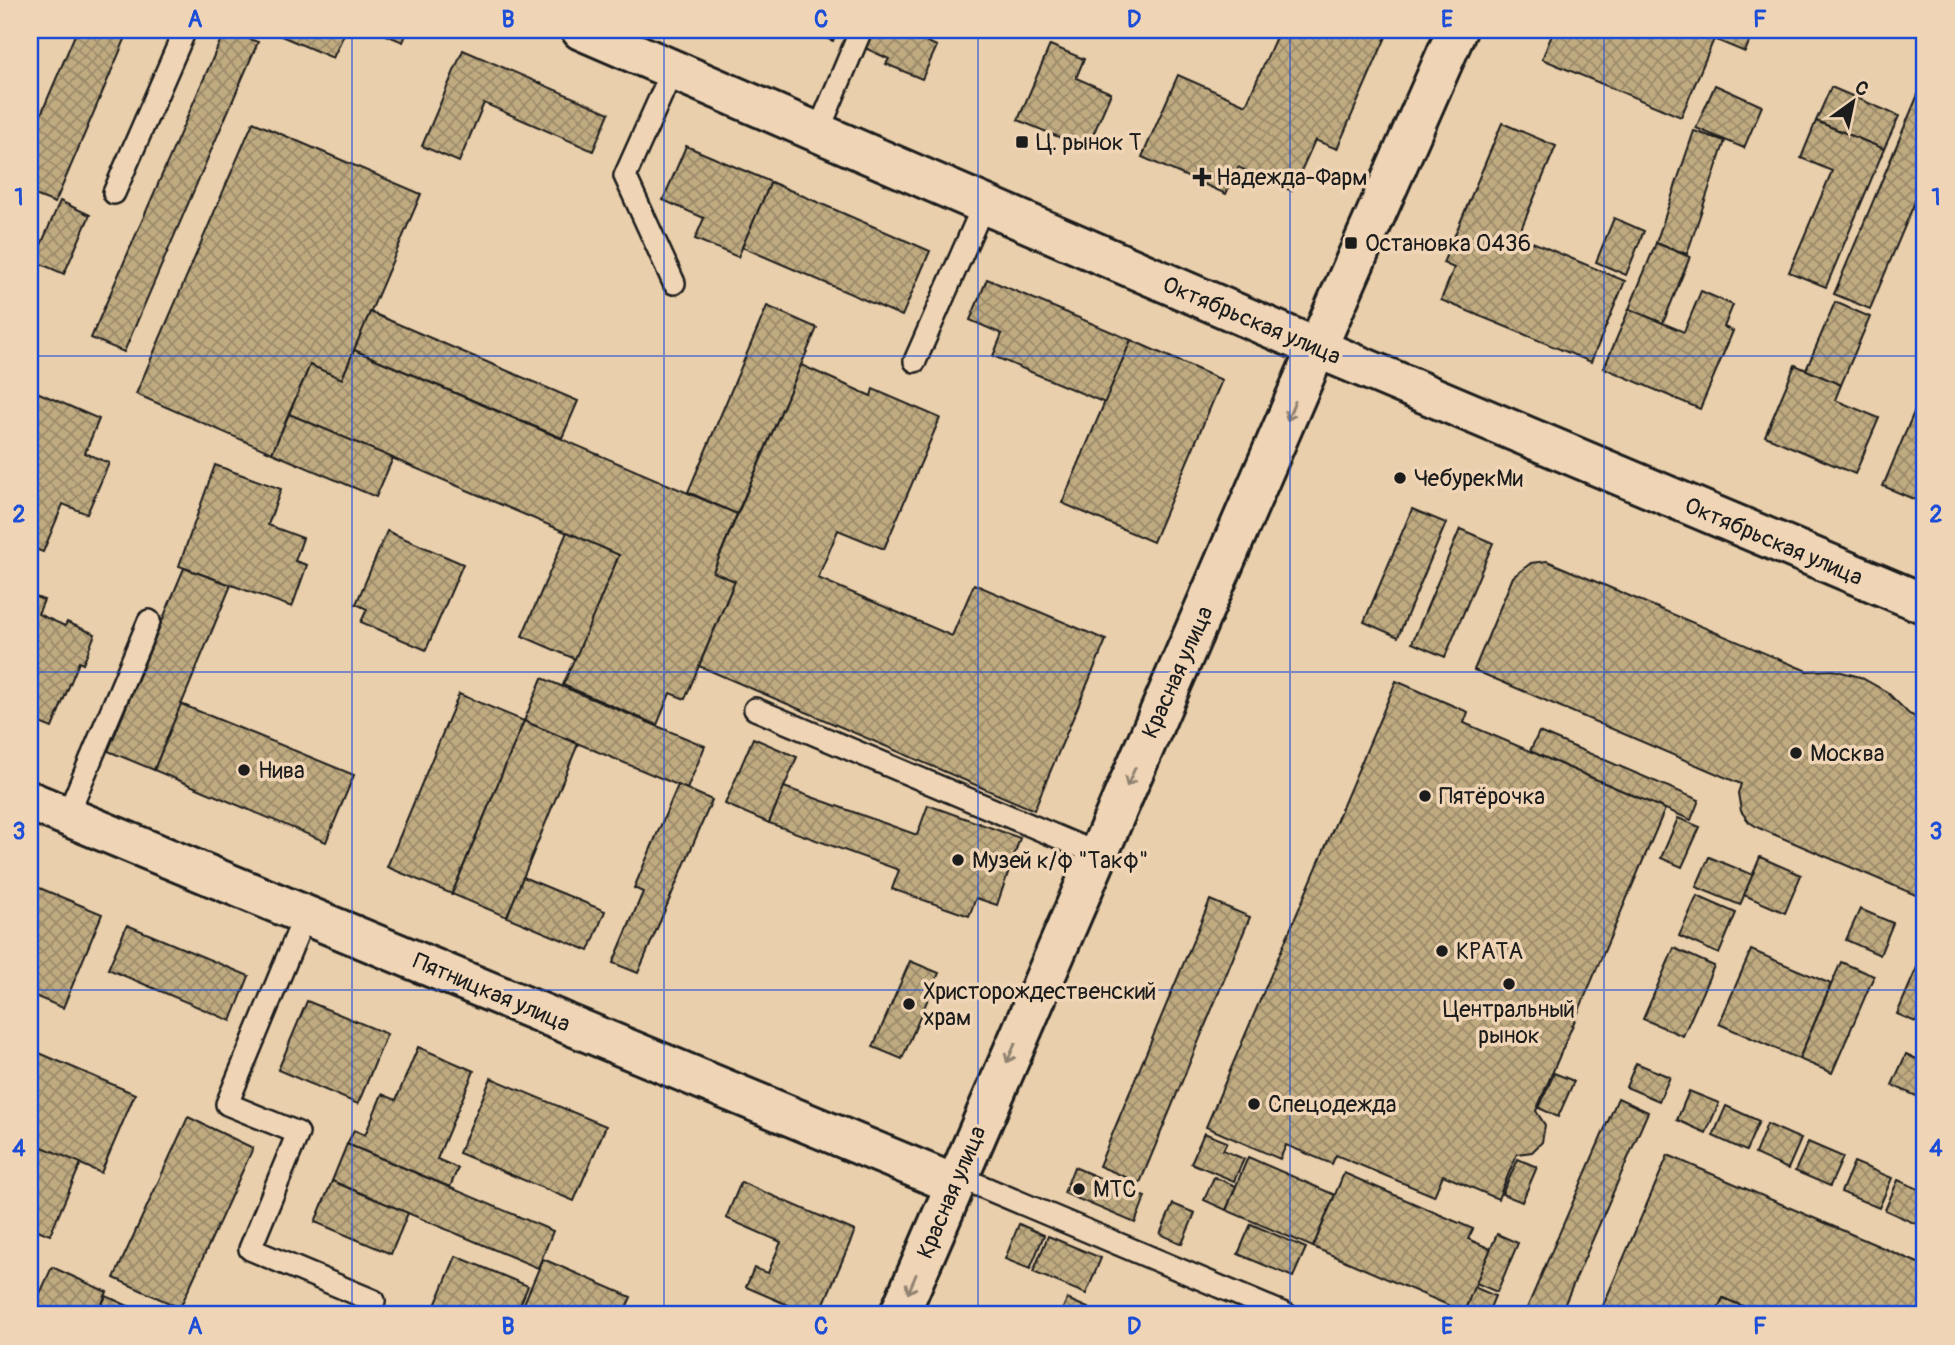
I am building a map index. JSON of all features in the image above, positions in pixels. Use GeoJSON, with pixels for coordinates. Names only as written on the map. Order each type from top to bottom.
{"type":"FeatureCollection","features":[{"type":"Feature","properties":{"kind":"street","name":"Октябрьская улица"},"geometry":{"type":"LineString","coordinates":[[581,30],[1317,348],[1925,604]]}},
{"type":"Feature","properties":{"kind":"street","name":"Красная улица"},"geometry":{"type":"LineString","coordinates":[[899,1315],[1457,30]]}},
{"type":"Feature","properties":{"kind":"street","name":"Пятницкая улица"},"geometry":{"type":"LineString","coordinates":[[30,801],[956,1180]]}},
{"type":"Feature","properties":{"kind":"lane"},"geometry":{"type":"LineString","coordinates":[[114,193],[185,30]]}},
{"type":"Feature","properties":{"kind":"lane"},"geometry":{"type":"LineString","coordinates":[[818,132],[861,30]]}},
{"type":"Feature","properties":{"kind":"lane"},"geometry":{"type":"LineString","coordinates":[[673,69],[625,176],[674,283]]}},
{"type":"Feature","properties":{"kind":"lane"},"geometry":{"type":"LineString","coordinates":[[915,361],[984,204]]}},
{"type":"Feature","properties":{"kind":"lane"},"geometry":{"type":"LineString","coordinates":[[67,816],[149,621]]}},
{"type":"Feature","properties":{"kind":"lane"},"geometry":{"type":"LineString","coordinates":[[755,709],[1098,854]]}},
{"type":"Feature","properties":{"kind":"lane"},"geometry":{"type":"LineString","coordinates":[[305,915],[227,1104],[298,1133],[250,1249],[374,1301]]}},
{"type":"Feature","properties":{"kind":"lane"},"geometry":{"type":"LineString","coordinates":[[956,1180],[1287,1315]]}},
{"type":"Feature","properties":{"kind":"building"},"geometry":{"type":"Polygon","coordinates":[[[77,30],[129,30],[55,203],[30,193],[30,140],[77,30]]]}},
{"type":"Feature","properties":{"kind":"building"},"geometry":{"type":"Polygon","coordinates":[[[225,30],[258,42],[124,352],[91,338],[225,30]]]}},
{"type":"Feature","properties":{"kind":"building"},"geometry":{"type":"Polygon","coordinates":[[[267,30],[346,30],[333,58],[267,30]]]}},
{"type":"Feature","properties":{"kind":"building"},"geometry":{"type":"Polygon","coordinates":[[[374,30],[408,30],[403,42],[374,30]]]}},
{"type":"Feature","properties":{"kind":"building"},"geometry":{"type":"Polygon","coordinates":[[[806,30],[838,30],[833,41],[806,30]]]}},
{"type":"Feature","properties":{"kind":"building"},"geometry":{"type":"Polygon","coordinates":[[[873,30],[898,30],[937,46],[922,79],[886,64],[889,59],[865,48],[873,30]]]}},
{"type":"Feature","properties":{"kind":"building"},"geometry":{"type":"Polygon","coordinates":[[[1279,30],[1389,30],[1337,149],[1315,140],[1292,191],[1238,167],[1226,194],[1142,157],[1178,75],[1246,105],[1279,30]]]}},
{"type":"Feature","properties":{"kind":"building"},"geometry":{"type":"Polygon","coordinates":[[[1554,30],[1754,30],[1745,52],[1714,39],[1681,117],[1542,59],[1554,30]]]}},
{"type":"Feature","properties":{"kind":"building"},"geometry":{"type":"Polygon","coordinates":[[[1050,45],[1084,59],[1076,78],[1111,93],[1087,149],[1018,120],[1050,45]]]}},
{"type":"Feature","properties":{"kind":"building"},"geometry":{"type":"Polygon","coordinates":[[[463,50],[609,113],[593,151],[484,103],[459,162],[422,146],[463,50]]]}},
{"type":"Feature","properties":{"kind":"building"},"geometry":{"type":"Polygon","coordinates":[[[1925,78],[1925,178],[1870,309],[1834,294],[1925,78]]]}},
{"type":"Feature","properties":{"kind":"building"},"geometry":{"type":"Polygon","coordinates":[[[1715,85],[1762,106],[1744,148],[1696,128],[1715,85]]]}},
{"type":"Feature","properties":{"kind":"building"},"geometry":{"type":"Polygon","coordinates":[[[1831,87],[1899,116],[1884,149],[1816,121],[1831,87]]]}},
{"type":"Feature","properties":{"kind":"building"},"geometry":{"type":"Polygon","coordinates":[[[1816,121],[1884,149],[1826,287],[1789,272],[1832,171],[1801,158],[1816,121]]]}},
{"type":"Feature","properties":{"kind":"building"},"geometry":{"type":"Polygon","coordinates":[[[253,122],[421,194],[342,379],[310,365],[272,453],[136,394],[253,122]]]}},
{"type":"Feature","properties":{"kind":"building"},"geometry":{"type":"Polygon","coordinates":[[[1502,123],[1556,146],[1518,236],[1625,281],[1591,362],[1441,300],[1454,268],[1443,263],[1502,123]]]}},
{"type":"Feature","properties":{"kind":"building"},"geometry":{"type":"Polygon","coordinates":[[[1694,131],[1725,141],[1687,254],[1656,243],[1694,131]]]}},
{"type":"Feature","properties":{"kind":"building"},"geometry":{"type":"Polygon","coordinates":[[[686,146],[771,182],[738,257],[695,239],[704,218],[663,200],[686,146]]]}},
{"type":"Feature","properties":{"kind":"building"},"geometry":{"type":"Polygon","coordinates":[[[771,182],[930,251],[902,316],[742,247],[771,182]]]}},
{"type":"Feature","properties":{"kind":"building"},"geometry":{"type":"Polygon","coordinates":[[[60,201],[90,215],[64,274],[34,261],[60,201]]]}},
{"type":"Feature","properties":{"kind":"building"},"geometry":{"type":"Polygon","coordinates":[[[1614,218],[1644,231],[1626,275],[1596,262],[1614,218]]]}},
{"type":"Feature","properties":{"kind":"building"},"geometry":{"type":"Polygon","coordinates":[[[1656,243],[1690,257],[1663,323],[1629,309],[1656,243]]]}},
{"type":"Feature","properties":{"kind":"building"},"geometry":{"type":"Polygon","coordinates":[[[987,279],[1131,340],[1105,403],[993,356],[1002,334],[970,320],[987,279]]]}},
{"type":"Feature","properties":{"kind":"building"},"geometry":{"type":"Polygon","coordinates":[[[1701,291],[1733,305],[1724,327],[1733,331],[1700,409],[1604,368],[1629,309],[1684,332],[1701,291]]]}},
{"type":"Feature","properties":{"kind":"building"},"geometry":{"type":"Polygon","coordinates":[[[1835,302],[1870,317],[1841,385],[1806,370],[1835,302]]]}},
{"type":"Feature","properties":{"kind":"building"},"geometry":{"type":"Polygon","coordinates":[[[767,306],[817,328],[737,514],[688,492],[767,306]]]}},
{"type":"Feature","properties":{"kind":"building"},"geometry":{"type":"Polygon","coordinates":[[[370,312],[578,401],[562,438],[354,350],[370,312]]]}},
{"type":"Feature","properties":{"kind":"building"},"geometry":{"type":"Polygon","coordinates":[[[1131,340],[1222,380],[1153,542],[1062,503],[1131,340]]]}},
{"type":"Feature","properties":{"kind":"building"},"geometry":{"type":"Polygon","coordinates":[[[354,350],[737,514],[713,572],[735,581],[685,699],[670,693],[657,725],[563,685],[619,555],[289,414],[310,365],[342,379],[354,350]]]}},
{"type":"Feature","properties":{"kind":"building"},"geometry":{"type":"Polygon","coordinates":[[[801,365],[871,396],[873,389],[940,418],[884,549],[838,530],[818,578],[952,636],[974,584],[1106,640],[1034,810],[699,666],[735,581],[713,572],[801,365]]]}},
{"type":"Feature","properties":{"kind":"building"},"geometry":{"type":"Polygon","coordinates":[[[1795,365],[1841,385],[1835,400],[1879,418],[1855,474],[1765,436],[1795,365]]]}},
{"type":"Feature","properties":{"kind":"building"},"geometry":{"type":"Polygon","coordinates":[[[1925,386],[1925,504],[1883,486],[1925,386]]]}},
{"type":"Feature","properties":{"kind":"building"},"geometry":{"type":"Polygon","coordinates":[[[30,389],[99,419],[85,453],[109,463],[87,514],[63,504],[43,552],[30,547],[30,389]]]}},
{"type":"Feature","properties":{"kind":"building"},"geometry":{"type":"Polygon","coordinates":[[[289,414],[393,458],[376,497],[272,453],[289,414]]]}},
{"type":"Feature","properties":{"kind":"building"},"geometry":{"type":"Polygon","coordinates":[[[215,465],[281,489],[268,525],[303,538],[295,561],[307,565],[292,607],[179,566],[215,465]]]}},
{"type":"Feature","properties":{"kind":"building"},"geometry":{"type":"Polygon","coordinates":[[[1412,509],[1446,523],[1398,637],[1364,622],[1412,509]]]}},
{"type":"Feature","properties":{"kind":"building"},"geometry":{"type":"Polygon","coordinates":[[[1460,529],[1493,543],[1445,657],[1412,643],[1460,529]]]}},
{"type":"Feature","properties":{"kind":"building"},"geometry":{"type":"Polygon","coordinates":[[[387,531],[463,564],[426,650],[361,622],[367,609],[356,604],[387,531]]]}},
{"type":"Feature","properties":{"kind":"building"},"geometry":{"type":"Polygon","coordinates":[[[567,532],[619,555],[575,659],[522,636],[567,532]]]}},
{"type":"Feature","properties":{"kind":"building","name":"Москва"},"geometry":{"type":"Polygon","coordinates":[[[1547,561],[1807,671],[1834,670],[1860,677],[1887,692],[1909,714],[1925,721],[1925,899],[1749,822],[1741,811],[1738,793],[1741,784],[1474,670],[1513,577],[1531,563],[1547,561]]]}},
{"type":"Feature","properties":{"kind":"building"},"geometry":{"type":"Polygon","coordinates":[[[184,568],[231,585],[154,770],[108,751],[184,568]]]}},
{"type":"Feature","properties":{"kind":"building"},"geometry":{"type":"Polygon","coordinates":[[[30,595],[44,600],[38,614],[65,626],[67,622],[95,634],[83,664],[79,662],[52,728],[30,719],[30,595]]]}},
{"type":"Feature","properties":{"kind":"building"},"geometry":{"type":"Polygon","coordinates":[[[542,678],[705,746],[687,789],[524,721],[542,678]]]}},
{"type":"Feature","properties":{"kind":"building","name":"КРАТА"},"geometry":{"type":"Polygon","coordinates":[[[1396,681],[1468,712],[1464,723],[1665,809],[1536,1111],[1545,1125],[1542,1142],[1532,1152],[1517,1154],[1498,1199],[1443,1175],[1434,1196],[1336,1155],[1332,1164],[1286,1145],[1280,1159],[1206,1127],[1396,681]]]}},
{"type":"Feature","properties":{"kind":"building"},"geometry":{"type":"Polygon","coordinates":[[[459,694],[524,721],[452,894],[387,867],[459,694]]]}},
{"type":"Feature","properties":{"kind":"building"},"geometry":{"type":"Polygon","coordinates":[[[181,704],[354,775],[326,842],[154,770],[181,704]]]}},
{"type":"Feature","properties":{"kind":"building"},"geometry":{"type":"Polygon","coordinates":[[[524,721],[578,744],[507,917],[452,894],[524,721]]]}},
{"type":"Feature","properties":{"kind":"building"},"geometry":{"type":"Polygon","coordinates":[[[1539,732],[1699,800],[1691,820],[1530,751],[1539,732]]]}},
{"type":"Feature","properties":{"kind":"building"},"geometry":{"type":"Polygon","coordinates":[[[753,738],[797,757],[769,823],[725,804],[753,738]]]}},
{"type":"Feature","properties":{"kind":"building"},"geometry":{"type":"Polygon","coordinates":[[[678,785],[712,800],[638,973],[613,963],[643,892],[634,888],[678,785]]]}},
{"type":"Feature","properties":{"kind":"building"},"geometry":{"type":"Polygon","coordinates":[[[784,787],[917,835],[928,805],[1020,838],[997,905],[976,898],[969,916],[892,889],[899,870],[769,823],[784,787]]]}},
{"type":"Feature","properties":{"kind":"building"},"geometry":{"type":"Polygon","coordinates":[[[1678,818],[1700,827],[1682,867],[1661,858],[1678,818]]]}},
{"type":"Feature","properties":{"kind":"building"},"geometry":{"type":"Polygon","coordinates":[[[1709,857],[1753,875],[1740,905],[1696,887],[1709,857]]]}},
{"type":"Feature","properties":{"kind":"building"},"geometry":{"type":"Polygon","coordinates":[[[1760,857],[1801,875],[1785,913],[1744,895],[1760,857]]]}},
{"type":"Feature","properties":{"kind":"building"},"geometry":{"type":"Polygon","coordinates":[[[523,877],[605,911],[589,951],[507,917],[523,877]]]}},
{"type":"Feature","properties":{"kind":"building"},"geometry":{"type":"Polygon","coordinates":[[[30,884],[102,914],[63,1008],[30,994],[30,884]]]}},
{"type":"Feature","properties":{"kind":"building"},"geometry":{"type":"Polygon","coordinates":[[[1697,896],[1736,913],[1719,954],[1679,936],[1697,896]]]}},
{"type":"Feature","properties":{"kind":"building"},"geometry":{"type":"Polygon","coordinates":[[[1210,900],[1250,917],[1140,1183],[1099,1166],[1210,900]]]}},
{"type":"Feature","properties":{"kind":"building"},"geometry":{"type":"Polygon","coordinates":[[[1860,909],[1893,923],[1880,955],[1846,940],[1860,909]]]}},
{"type":"Feature","properties":{"kind":"building"},"geometry":{"type":"Polygon","coordinates":[[[127,925],[249,976],[231,1021],[108,969],[127,925]]]}},
{"type":"Feature","properties":{"kind":"building"},"geometry":{"type":"Polygon","coordinates":[[[1674,948],[1714,966],[1683,1036],[1643,1019],[1674,948]]]}},
{"type":"Feature","properties":{"kind":"building"},"geometry":{"type":"Polygon","coordinates":[[[1925,949],[1925,1026],[1897,1014],[1925,949]]]}},
{"type":"Feature","properties":{"kind":"building"},"geometry":{"type":"Polygon","coordinates":[[[1751,950],[1831,984],[1799,1059],[1719,1024],[1751,950]]]}},
{"type":"Feature","properties":{"kind":"building","name":"Христорождественский храм"},"geometry":{"type":"Polygon","coordinates":[[[910,961],[939,973],[902,1059],[873,1047],[910,961]]]}},
{"type":"Feature","properties":{"kind":"building"},"geometry":{"type":"Polygon","coordinates":[[[1841,962],[1874,976],[1832,1073],[1799,1059],[1841,962]]]}},
{"type":"Feature","properties":{"kind":"building"},"geometry":{"type":"Polygon","coordinates":[[[307,1001],[387,1034],[358,1104],[278,1070],[307,1001]]]}},
{"type":"Feature","properties":{"kind":"building"},"geometry":{"type":"Polygon","coordinates":[[[418,1047],[474,1071],[437,1159],[458,1168],[450,1187],[347,1144],[354,1130],[365,1135],[382,1094],[396,1100],[418,1047]]]}},
{"type":"Feature","properties":{"kind":"building"},"geometry":{"type":"Polygon","coordinates":[[[30,1049],[135,1094],[101,1173],[30,1142],[30,1049]]]}},
{"type":"Feature","properties":{"kind":"building"},"geometry":{"type":"Polygon","coordinates":[[[1906,1054],[1925,1063],[1925,1100],[1892,1085],[1906,1054]]]}},
{"type":"Feature","properties":{"kind":"building"},"geometry":{"type":"Polygon","coordinates":[[[1636,1063],[1670,1077],[1659,1101],[1626,1087],[1636,1063]]]}},
{"type":"Feature","properties":{"kind":"building"},"geometry":{"type":"Polygon","coordinates":[[[1554,1073],[1574,1081],[1558,1117],[1539,1108],[1554,1073]]]}},
{"type":"Feature","properties":{"kind":"building"},"geometry":{"type":"Polygon","coordinates":[[[491,1078],[606,1126],[574,1201],[459,1153],[491,1078]]]}},
{"type":"Feature","properties":{"kind":"building"},"geometry":{"type":"Polygon","coordinates":[[[1689,1091],[1719,1103],[1706,1133],[1677,1120],[1689,1091]]]}},
{"type":"Feature","properties":{"kind":"building"},"geometry":{"type":"Polygon","coordinates":[[[1618,1098],[1648,1112],[1560,1315],[1524,1315],[1618,1098]]]}},
{"type":"Feature","properties":{"kind":"building"},"geometry":{"type":"Polygon","coordinates":[[[1726,1106],[1759,1121],[1746,1151],[1713,1136],[1726,1106]]]}},
{"type":"Feature","properties":{"kind":"building"},"geometry":{"type":"Polygon","coordinates":[[[188,1117],[253,1148],[180,1308],[114,1278],[188,1117]]]}},
{"type":"Feature","properties":{"kind":"building"},"geometry":{"type":"Polygon","coordinates":[[[1767,1124],[1801,1139],[1788,1169],[1755,1154],[1767,1124]]]}},
{"type":"Feature","properties":{"kind":"building"},"geometry":{"type":"Polygon","coordinates":[[[1204,1133],[1227,1142],[1223,1150],[1244,1159],[1234,1181],[1191,1163],[1204,1133]]]}},
{"type":"Feature","properties":{"kind":"building"},"geometry":{"type":"Polygon","coordinates":[[[30,1142],[81,1163],[50,1235],[30,1227],[30,1142]]]}},
{"type":"Feature","properties":{"kind":"building"},"geometry":{"type":"Polygon","coordinates":[[[1808,1142],[1843,1157],[1830,1186],[1795,1171],[1808,1142]]]}},
{"type":"Feature","properties":{"kind":"building"},"geometry":{"type":"Polygon","coordinates":[[[347,1144],[553,1231],[538,1268],[332,1181],[347,1144]]]}},
{"type":"Feature","properties":{"kind":"building"},"geometry":{"type":"Polygon","coordinates":[[[1668,1155],[1925,1266],[1925,1315],[1764,1315],[1723,1298],[1715,1315],[1599,1315],[1668,1155]]]}},
{"type":"Feature","properties":{"kind":"building"},"geometry":{"type":"Polygon","coordinates":[[[1248,1157],[1335,1195],[1313,1247],[1226,1210],[1248,1157]]]}},
{"type":"Feature","properties":{"kind":"building"},"geometry":{"type":"Polygon","coordinates":[[[1518,1159],[1537,1167],[1522,1202],[1502,1194],[1518,1159]]]}},
{"type":"Feature","properties":{"kind":"building"},"geometry":{"type":"Polygon","coordinates":[[[1854,1162],[1892,1178],[1879,1208],[1841,1192],[1854,1162]]]}},
{"type":"Feature","properties":{"kind":"building"},"geometry":{"type":"Polygon","coordinates":[[[1074,1167],[1145,1197],[1135,1223],[1064,1193],[1074,1167]]]}},
{"type":"Feature","properties":{"kind":"building"},"geometry":{"type":"Polygon","coordinates":[[[1344,1173],[1473,1229],[1468,1239],[1491,1249],[1464,1312],[1313,1247],[1344,1173]]]}},
{"type":"Feature","properties":{"kind":"building"},"geometry":{"type":"Polygon","coordinates":[[[1214,1177],[1236,1186],[1226,1210],[1204,1200],[1214,1177]]]}},
{"type":"Feature","properties":{"kind":"building"},"geometry":{"type":"Polygon","coordinates":[[[1898,1180],[1925,1192],[1925,1228],[1885,1210],[1898,1180]]]}},
{"type":"Feature","properties":{"kind":"building"},"geometry":{"type":"Polygon","coordinates":[[[332,1181],[408,1213],[391,1254],[315,1222],[332,1181]]]}},
{"type":"Feature","properties":{"kind":"building"},"geometry":{"type":"Polygon","coordinates":[[[741,1182],[855,1231],[819,1315],[811,1315],[746,1287],[754,1268],[768,1273],[781,1242],[726,1218],[741,1182]]]}},
{"type":"Feature","properties":{"kind":"building"},"geometry":{"type":"Polygon","coordinates":[[[1173,1204],[1195,1213],[1182,1244],[1160,1234],[1173,1204]]]}},
{"type":"Feature","properties":{"kind":"building"},"geometry":{"type":"Polygon","coordinates":[[[1019,1224],[1044,1235],[1030,1269],[1005,1259],[1019,1224]]]}},
{"type":"Feature","properties":{"kind":"building"},"geometry":{"type":"Polygon","coordinates":[[[1251,1224],[1306,1248],[1293,1277],[1238,1254],[1251,1224]]]}},
{"type":"Feature","properties":{"kind":"building"},"geometry":{"type":"Polygon","coordinates":[[[1497,1234],[1518,1243],[1497,1292],[1476,1283],[1497,1234]]]}},
{"type":"Feature","properties":{"kind":"building"},"geometry":{"type":"Polygon","coordinates":[[[1048,1236],[1101,1258],[1086,1294],[1033,1272],[1048,1236]]]}},
{"type":"Feature","properties":{"kind":"building"},"geometry":{"type":"Polygon","coordinates":[[[456,1256],[528,1286],[516,1315],[431,1315],[456,1256]]]}},
{"type":"Feature","properties":{"kind":"building"},"geometry":{"type":"Polygon","coordinates":[[[543,1259],[631,1297],[623,1315],[519,1315],[543,1259]]]}},
{"type":"Feature","properties":{"kind":"building"},"geometry":{"type":"Polygon","coordinates":[[[52,1267],[107,1292],[97,1315],[31,1313],[52,1267]]]}},
{"type":"Feature","properties":{"kind":"building"},"geometry":{"type":"Polygon","coordinates":[[[1474,1287],[1495,1296],[1487,1315],[1463,1315],[1474,1287]]]}},
{"type":"Feature","properties":{"kind":"building"},"geometry":{"type":"Polygon","coordinates":[[[106,1296],[148,1315],[97,1315],[106,1296]]]}},
{"type":"Feature","properties":{"kind":"building"},"geometry":{"type":"Polygon","coordinates":[[[1723,1298],[1764,1315],[1715,1315],[1723,1298]]]}},
{"type":"Feature","properties":{"kind":"building"},"geometry":{"type":"Polygon","coordinates":[[[1067,1299],[1088,1308],[1085,1315],[1060,1315],[1067,1299]]]}},
{"type":"Feature","properties":{"kind":"place","name":"Ц. рынок Т"},"geometry":{"type":"Point","coordinates":[1022,142]}},
{"type":"Feature","properties":{"kind":"place","name":"Надежда-Фарм"},"geometry":{"type":"Point","coordinates":[1202,177]}},
{"type":"Feature","properties":{"kind":"place","name":"Остановка 0436"},"geometry":{"type":"Point","coordinates":[1351,243]}},
{"type":"Feature","properties":{"kind":"place","name":"ЧебурекМи"},"geometry":{"type":"Point","coordinates":[1400,478]}},
{"type":"Feature","properties":{"kind":"place","name":"Москва"},"geometry":{"type":"Point","coordinates":[1796,753]}},
{"type":"Feature","properties":{"kind":"place","name":"Нива"},"geometry":{"type":"Point","coordinates":[244,770]}},
{"type":"Feature","properties":{"kind":"place","name":"Пятёрочка"},"geometry":{"type":"Point","coordinates":[1425,796]}},
{"type":"Feature","properties":{"kind":"place","name":"Музей к/ф \"Такф\""},"geometry":{"type":"Point","coordinates":[958,860]}},
{"type":"Feature","properties":{"kind":"place","name":"КРАТА"},"geometry":{"type":"Point","coordinates":[1442,951]}},
{"type":"Feature","properties":{"kind":"place","name":"Центральный рынок"},"geometry":{"type":"Point","coordinates":[1509,984]}},
{"type":"Feature","properties":{"kind":"place","name":"Христорождественский храм"},"geometry":{"type":"Point","coordinates":[909,1004]}},
{"type":"Feature","properties":{"kind":"place","name":"Спецодежда"},"geometry":{"type":"Point","coordinates":[1254,1104]}},
{"type":"Feature","properties":{"kind":"place","name":"МТС"},"geometry":{"type":"Point","coordinates":[1079,1189]}}]}
